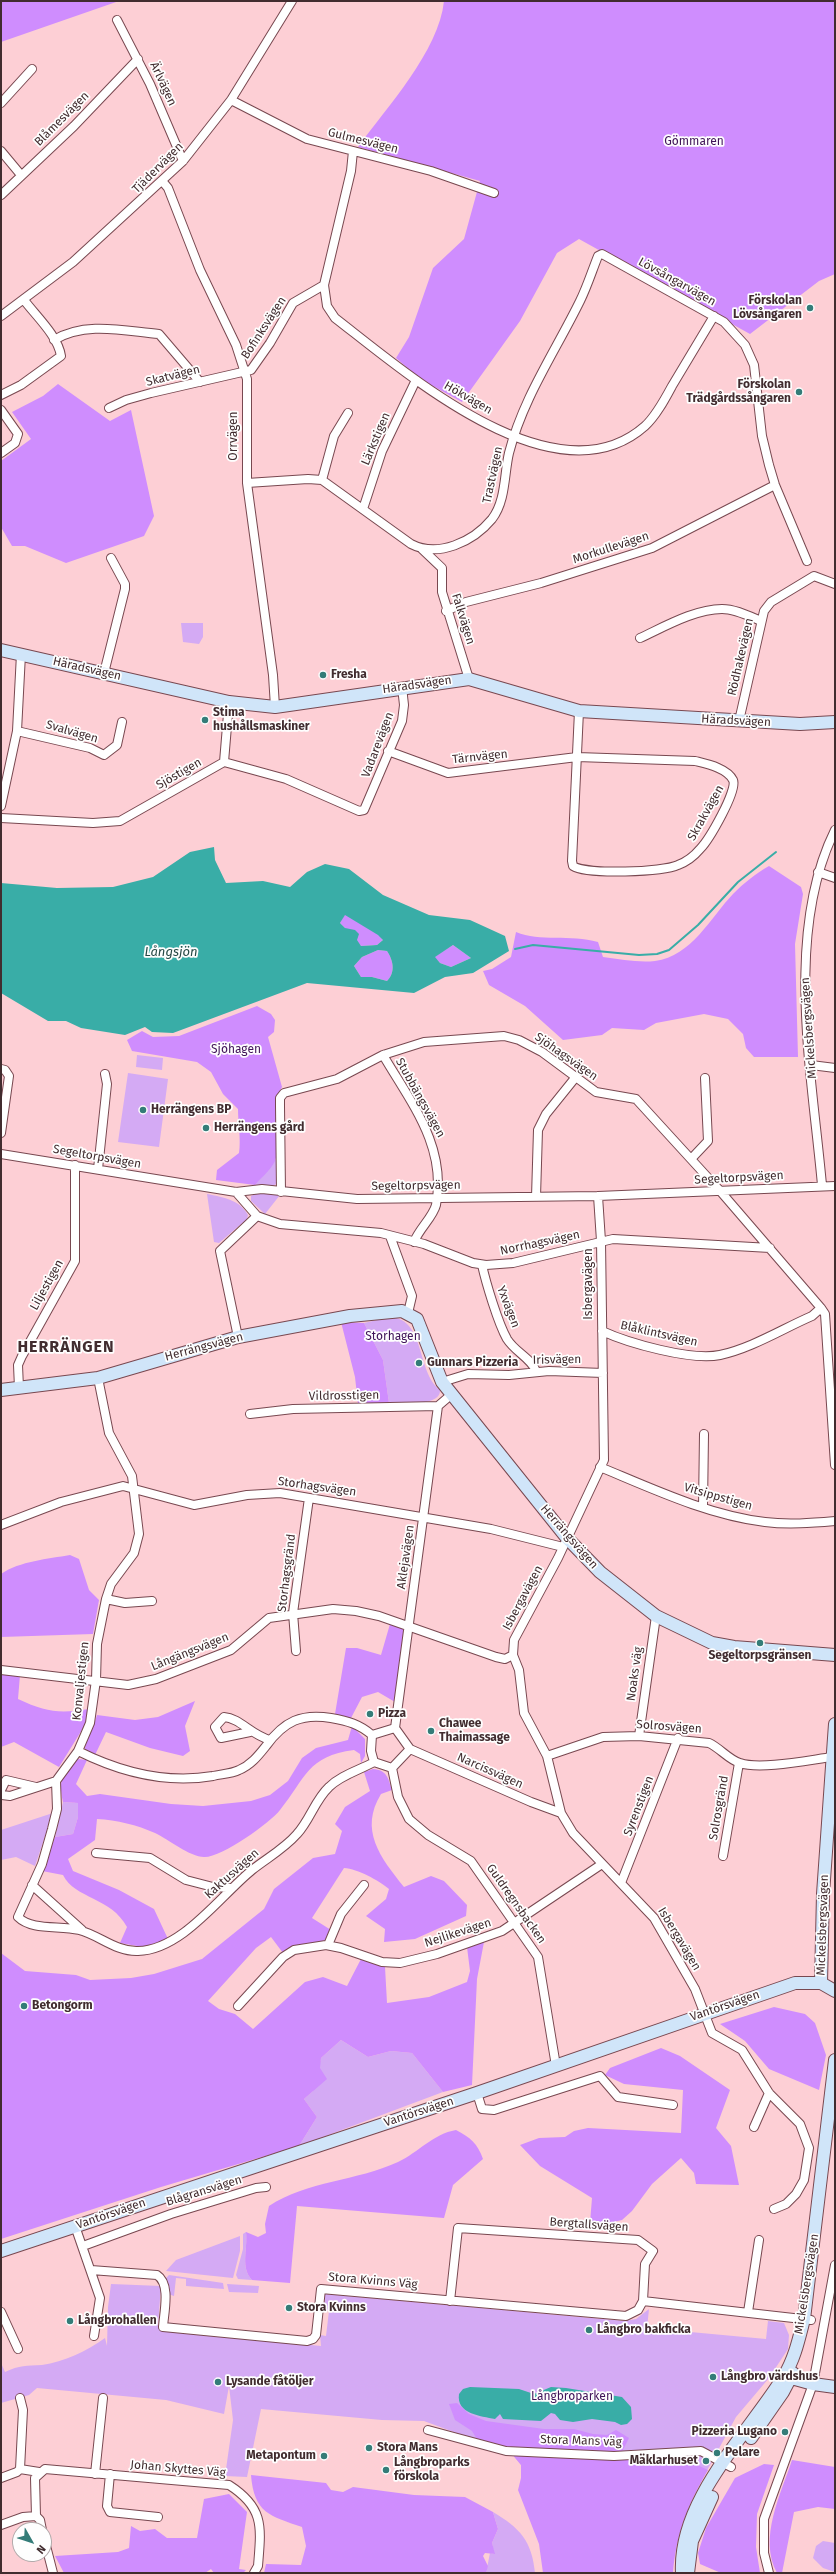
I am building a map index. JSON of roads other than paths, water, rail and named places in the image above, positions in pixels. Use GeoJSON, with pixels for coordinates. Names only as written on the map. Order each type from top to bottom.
{"type":"FeatureCollection","features":[{"type":"Feature","properties":{"kind":"street","name":"Tjädervägen"},"geometry":{"type":"LineString","coordinates":[[1,316],[73,262],[163,182],[183,161],[231,100],[292,1]]}},
{"type":"Feature","properties":{"kind":"street","name":"Ärlvägen"},"geometry":{"type":"LineString","coordinates":[[117,20],[138,59],[183,161]]}},
{"type":"Feature","properties":{"kind":"street","name":"Blåmesvägen"},"geometry":{"type":"LineString","coordinates":[[1,195],[74,126],[138,59]]}},
{"type":"Feature","properties":{"kind":"street"},"geometry":{"type":"LineString","coordinates":[[1,103],[32,68]]}},
{"type":"Feature","properties":{"kind":"street","name":"Gulmesvägen"},"geometry":{"type":"LineString","coordinates":[[231,100],[307,139],[431,171],[494,193]]}},
{"type":"Feature","properties":{"kind":"street"},"geometry":{"type":"LineString","coordinates":[[1,151],[21,175]]}},
{"type":"Feature","properties":{"kind":"street","name":"Hökvägen"},"geometry":{"type":"LineString","coordinates":[[352,151],[348,184],[324,285],[327,306],[335,318],[446,401],[514,436],[547,447],[573,451],[598,449],[621,442],[646,426],[663,402],[714,316]]}},
{"type":"Feature","properties":{"kind":"street","name":"Orrvägen"},"geometry":{"type":"LineString","coordinates":[[163,182],[168,188],[200,270],[236,345],[247,379],[247,483],[273,675],[274,707]]}},
{"type":"Feature","properties":{"kind":"street","name":"Lövsångarvägen"},"geometry":{"type":"LineString","coordinates":[[602,254],[714,316],[735,331],[746,345],[754,365],[762,436],[775,486],[807,561]]}},
{"type":"Feature","properties":{"kind":"street","name":"Trastvägen"},"geometry":{"type":"LineString","coordinates":[[422,549],[455,546],[477,533],[497,512],[502,497],[514,436],[543,367],[580,302],[598,256],[602,254]]}},
{"type":"Feature","properties":{"kind":"street","name":"Bofinksvägen"},"geometry":{"type":"LineString","coordinates":[[244,370],[251,370],[255,367],[292,303],[324,285]]}},
{"type":"Feature","properties":{"kind":"street"},"geometry":{"type":"LineString","coordinates":[[1,395],[57,361],[61,356],[54,340],[24,300]]}},
{"type":"Feature","properties":{"kind":"street"},"geometry":{"type":"LineString","coordinates":[[54,340],[77,329],[90,328],[159,334],[200,382]]}},
{"type":"Feature","properties":{"kind":"street","name":"Skatvägen"},"geometry":{"type":"LineString","coordinates":[[109,408],[126,400],[244,370]]}},
{"type":"Feature","properties":{"kind":"street","name":"Lärkstigen"},"geometry":{"type":"LineString","coordinates":[[363,510],[382,451],[416,380]]}},
{"type":"Feature","properties":{"kind":"street"},"geometry":{"type":"LineString","coordinates":[[1,410],[18,434],[15,443],[1,453]]}},
{"type":"Feature","properties":{"kind":"street"},"geometry":{"type":"LineString","coordinates":[[322,480],[334,436],[348,413]]}},
{"type":"Feature","properties":{"kind":"street"},"geometry":{"type":"LineString","coordinates":[[247,483],[308,479],[322,480],[411,544],[422,549]]}},
{"type":"Feature","properties":{"kind":"street","name":"Morkullevägen"},"geometry":{"type":"LineString","coordinates":[[446,611],[466,602],[540,583],[652,548],[775,486]]}},
{"type":"Feature","properties":{"kind":"street","name":"Falkvägen"},"geometry":{"type":"LineString","coordinates":[[422,549],[442,568],[442,592],[446,611],[469,679]]}},
{"type":"Feature","properties":{"kind":"street"},"geometry":{"type":"LineString","coordinates":[[104,673],[125,589],[125,584],[111,558]]}},
{"type":"Feature","properties":{"kind":"street","name":"Rödhakevägen"},"geometry":{"type":"LineString","coordinates":[[739,721],[760,621],[764,611],[772,602],[814,576],[835,584]]}},
{"type":"Feature","properties":{"kind":"street"},"geometry":{"type":"LineString","coordinates":[[640,638],[699,614],[723,609],[742,613],[760,621]]}},
{"type":"Feature","properties":{"kind":"street","name":"Häradsvägen"},"geometry":{"type":"LineString","coordinates":[[1,650],[229,702],[274,707],[402,687],[469,679],[579,711],[800,724],[835,722]]}},
{"type":"Feature","properties":{"kind":"street"},"geometry":{"type":"LineString","coordinates":[[1,806],[17,731],[21,654]]}},
{"type":"Feature","properties":{"kind":"street","name":"Vadarevägen"},"geometry":{"type":"LineString","coordinates":[[224,762],[286,779],[359,811],[364,810],[402,721],[404,705],[402,687]]}},
{"type":"Feature","properties":{"kind":"street"},"geometry":{"type":"LineString","coordinates":[[224,762],[229,702]]}},
{"type":"Feature","properties":{"kind":"street","name":"Skrakvägen"},"geometry":{"type":"LineString","coordinates":[[578,757],[696,761],[730,775],[734,785],[733,791],[704,845],[677,866],[598,873],[577,868],[572,861],[579,711]]}},
{"type":"Feature","properties":{"kind":"street","name":"Svalvägen"},"geometry":{"type":"LineString","coordinates":[[17,731],[90,748],[104,755],[117,745],[122,722]]}},
{"type":"Feature","properties":{"kind":"street","name":"Tärnvägen"},"geometry":{"type":"LineString","coordinates":[[388,751],[448,773],[578,757]]}},
{"type":"Feature","properties":{"kind":"street","name":"Sjöstigen"},"geometry":{"type":"LineString","coordinates":[[1,818],[93,822],[120,821],[224,762]]}},
{"type":"Feature","properties":{"kind":"street","name":"Mickelsbergsvägen"},"geometry":{"type":"LineString","coordinates":[[822,1185],[811,1065],[805,960],[807,923],[818,872],[835,830]]}},
{"type":"Feature","properties":{"kind":"street"},"geometry":{"type":"LineString","coordinates":[[818,872],[835,878]]}},
{"type":"Feature","properties":{"kind":"street","name":"Sjöhagsvägen"},"geometry":{"type":"LineString","coordinates":[[281,1192],[280,1106],[284,1093],[337,1079],[383,1055],[424,1042],[504,1036],[520,1040],[542,1052],[575,1078],[596,1092],[636,1100],[721,1192],[823,1311]]}},
{"type":"Feature","properties":{"kind":"street","name":"Stubbängsvägen"},"geometry":{"type":"LineString","coordinates":[[383,1055],[432,1141],[436,1154],[436,1206],[418,1232],[414,1242]]}},
{"type":"Feature","properties":{"kind":"street"},"geometry":{"type":"LineString","coordinates":[[811,1065],[835,1068]]}},
{"type":"Feature","properties":{"kind":"street"},"geometry":{"type":"LineString","coordinates":[[1,1069],[5,1070],[9,1076],[1,1133]]}},
{"type":"Feature","properties":{"kind":"street"},"geometry":{"type":"LineString","coordinates":[[98,1169],[107,1084],[106,1074]]}},
{"type":"Feature","properties":{"kind":"street"},"geometry":{"type":"LineString","coordinates":[[536,1197],[538,1130],[546,1114],[575,1078]]}},
{"type":"Feature","properties":{"kind":"street"},"geometry":{"type":"LineString","coordinates":[[691,1159],[708,1141],[705,1078]]}},
{"type":"Feature","properties":{"kind":"street","name":"Segeltorpsvägen"},"geometry":{"type":"LineString","coordinates":[[1,1154],[236,1192],[262,1189],[357,1199],[598,1196],[721,1192],[822,1185],[835,1186]]}},
{"type":"Feature","properties":{"kind":"street","name":"Liljestigen"},"geometry":{"type":"LineString","coordinates":[[19,1388],[18,1365],[75,1261],[75,1165]]}},
{"type":"Feature","properties":{"kind":"street","name":"Norrhagsvägen"},"geometry":{"type":"LineString","coordinates":[[236,1192],[257,1216],[280,1224],[390,1236],[414,1242],[456,1258],[482,1265],[513,1263],[613,1239],[770,1248]]}},
{"type":"Feature","properties":{"kind":"street","name":"Isbergavägen"},"geometry":{"type":"LineString","coordinates":[[598,1196],[601,1241],[604,1460],[565,1542],[514,1640],[513,1655],[519,1670],[524,1713],[547,1756],[561,1813],[573,1833],[654,1918],[695,1988],[712,2033],[742,2050],[769,2093],[800,2124],[809,2148],[804,2180],[796,2194],[786,2204],[774,2209]]}},
{"type":"Feature","properties":{"kind":"street"},"geometry":{"type":"LineString","coordinates":[[238,1337],[220,1251],[257,1216]]}},
{"type":"Feature","properties":{"kind":"street"},"geometry":{"type":"LineString","coordinates":[[390,1236],[412,1296],[408,1313]]}},
{"type":"Feature","properties":{"kind":"street","name":"Yxvägen"},"geometry":{"type":"LineString","coordinates":[[482,1265],[488,1289],[508,1339],[534,1365],[536,1371]]}},
{"type":"Feature","properties":{"kind":"street","name":"Herrängsvägen"},"geometry":{"type":"LineString","coordinates":[[1,1390],[98,1378],[238,1337],[357,1315],[392,1311],[408,1313],[417,1319],[420,1325],[442,1382],[565,1542],[589,1563],[656,1616],[722,1645],[835,1655]]}},
{"type":"Feature","properties":{"kind":"street"},"geometry":{"type":"LineString","coordinates":[[823,1311],[835,1465]]}},
{"type":"Feature","properties":{"kind":"street","name":"Blåklintsvägen"},"geometry":{"type":"LineString","coordinates":[[602,1331],[618,1338],[688,1355],[718,1355],[738,1350],[823,1311]]}},
{"type":"Feature","properties":{"kind":"street","name":"Irisvägen"},"geometry":{"type":"LineString","coordinates":[[442,1382],[468,1374],[509,1375],[536,1371],[603,1373]]}},
{"type":"Feature","properties":{"kind":"street","name":"Konvaljestigen"},"geometry":{"type":"LineString","coordinates":[[56,1781],[78,1751],[90,1723],[96,1680],[97,1644],[106,1599],[111,1584],[134,1553],[139,1534],[132,1476],[109,1433],[98,1378]]}},
{"type":"Feature","properties":{"kind":"street"},"geometry":{"type":"LineString","coordinates":[[438,1406],[452,1394]]}},
{"type":"Feature","properties":{"kind":"street","name":"Vildrosstigen"},"geometry":{"type":"LineString","coordinates":[[250,1414],[293,1409],[438,1406]]}},
{"type":"Feature","properties":{"kind":"street","name":"Aklejavägen"},"geometry":{"type":"LineString","coordinates":[[395,1728],[438,1406]]}},
{"type":"Feature","properties":{"kind":"street"},"geometry":{"type":"LineString","coordinates":[[703,1507],[704,1434]]}},
{"type":"Feature","properties":{"kind":"street","name":"Vitsippstigen"},"geometry":{"type":"LineString","coordinates":[[600,1468],[703,1507],[763,1522],[835,1522]]}},
{"type":"Feature","properties":{"kind":"street","name":"Storhagsvägen"},"geometry":{"type":"LineString","coordinates":[[1,1525],[61,1502],[122,1486],[194,1505],[269,1493],[309,1498],[565,1542]]}},
{"type":"Feature","properties":{"kind":"street","name":"Storhagsgränd"},"geometry":{"type":"LineString","coordinates":[[296,1651],[293,1613],[309,1498]]}},
{"type":"Feature","properties":{"kind":"street"},"geometry":{"type":"LineString","coordinates":[[106,1599],[125,1603],[152,1601]]}},
{"type":"Feature","properties":{"kind":"street","name":"Långängsvägen"},"geometry":{"type":"LineString","coordinates":[[1,1670],[96,1680],[128,1685],[156,1679],[230,1650],[269,1618],[293,1613],[333,1609],[356,1611],[409,1626],[496,1657],[505,1659],[513,1655]]}},
{"type":"Feature","properties":{"kind":"street","name":"Noaks väg"},"geometry":{"type":"LineString","coordinates":[[639,1736],[656,1616]]}},
{"type":"Feature","properties":{"kind":"street"},"geometry":{"type":"LineString","coordinates":[[78,1751],[136,1774],[185,1780],[238,1771],[250,1764],[270,1740],[297,1719],[312,1715],[356,1723],[372,1735]]}},
{"type":"Feature","properties":{"kind":"street","name":"Mickelsbergsvägen"},"geometry":{"type":"LineString","coordinates":[[821,1983],[823,1894],[835,1724]]}},
{"type":"Feature","properties":{"kind":"street"},"geometry":{"type":"LineString","coordinates":[[395,1728],[410,1749],[392,1768],[374,1762],[371,1751],[372,1735],[395,1728]]}},
{"type":"Feature","properties":{"kind":"street"},"geometry":{"type":"LineString","coordinates":[[250,1732],[270,1740]]}},
{"type":"Feature","properties":{"kind":"street","name":"Solrosvägen"},"geometry":{"type":"LineString","coordinates":[[547,1756],[603,1738],[639,1736],[678,1738],[709,1742],[720,1748],[739,1763]]}},
{"type":"Feature","properties":{"kind":"street","name":"Syrenstigen"},"geometry":{"type":"LineString","coordinates":[[621,1882],[678,1738]]}},
{"type":"Feature","properties":{"kind":"street","name":"Narcissvägen"},"geometry":{"type":"LineString","coordinates":[[410,1749],[531,1802],[561,1813]]}},
{"type":"Feature","properties":{"kind":"street"},"geometry":{"type":"LineString","coordinates":[[739,1763],[751,1766],[833,1753]]}},
{"type":"Feature","properties":{"kind":"street","name":"Kaktusvägen"},"geometry":{"type":"LineString","coordinates":[[82,1931],[32,1885],[18,1913],[21,1920],[30,1924],[82,1931],[119,1948],[137,1951],[160,1946],[189,1928],[231,1888],[296,1835],[329,1786],[374,1762]]}},
{"type":"Feature","properties":{"kind":"street","name":"Solrosgränd"},"geometry":{"type":"LineString","coordinates":[[723,1856],[739,1763]]}},
{"type":"Feature","properties":{"kind":"street","name":"Guldregnsbacken"},"geometry":{"type":"LineString","coordinates":[[392,1768],[398,1797],[409,1819],[428,1836],[471,1861],[535,1952],[541,1965],[556,2066]]}},
{"type":"Feature","properties":{"kind":"street"},"geometry":{"type":"LineString","coordinates":[[32,1885],[42,1864],[55,1816],[56,1781],[39,1787],[10,1796],[2,1795],[1,1791],[6,1780],[39,1787]]}},
{"type":"Feature","properties":{"kind":"street"},"geometry":{"type":"LineString","coordinates":[[96,1853],[150,1858],[186,1880],[213,1887],[231,1888]]}},
{"type":"Feature","properties":{"kind":"street","name":"Nejlikevägen"},"geometry":{"type":"LineString","coordinates":[[238,2006],[283,1957],[294,1950],[328,1945],[382,1962],[400,1963],[492,1936],[602,1864]]}},
{"type":"Feature","properties":{"kind":"street"},"geometry":{"type":"LineString","coordinates":[[328,1945],[341,1914],[364,1885]]}},
{"type":"Feature","properties":{"kind":"street","name":"Vantörsvägen"},"geometry":{"type":"LineString","coordinates":[[1,2251],[477,2093],[705,2012],[795,1983],[821,1983],[835,1991]]}},
{"type":"Feature","properties":{"kind":"street","name":"Mickelsbergsvägen"},"geometry":{"type":"LineString","coordinates":[[808,2319],[835,2060]]}},
{"type":"Feature","properties":{"kind":"street"},"geometry":{"type":"LineString","coordinates":[[477,2093],[482,2109],[494,2110],[600,2076],[618,2097],[673,2105]]}},
{"type":"Feature","properties":{"kind":"street"},"geometry":{"type":"LineString","coordinates":[[754,2127],[769,2093]]}},
{"type":"Feature","properties":{"kind":"street","name":"Mickelsbergsvägen"},"geometry":{"type":"LineString","coordinates":[[682,2573],[682,2553],[691,2518],[788,2377],[808,2319],[835,2116]]}},
{"type":"Feature","properties":{"kind":"street","name":"Blågransvägen"},"geometry":{"type":"LineString","coordinates":[[83,2246],[171,2214],[256,2188],[266,2187]]}},
{"type":"Feature","properties":{"kind":"street"},"geometry":{"type":"LineString","coordinates":[[75,2226],[100,2298],[94,2336]]}},
{"type":"Feature","properties":{"kind":"street","name":"Bergtallsvägen"},"geometry":{"type":"LineString","coordinates":[[450,2301],[458,2228],[605,2237],[643,2242],[653,2251],[645,2264],[643,2301]]}},
{"type":"Feature","properties":{"kind":"street"},"geometry":{"type":"LineString","coordinates":[[748,2312],[759,2240]]}},
{"type":"Feature","properties":{"kind":"street"},"geometry":{"type":"LineString","coordinates":[[769,2573],[764,2553],[764,2519],[813,2384],[835,2264]]}},
{"type":"Feature","properties":{"kind":"street","name":"Stora Kvinns Väg"},"geometry":{"type":"LineString","coordinates":[[91,2270],[157,2275],[162,2278],[165,2285],[163,2327],[307,2341],[316,2335],[321,2289],[626,2316],[638,2310],[643,2301]]}},
{"type":"Feature","properties":{"kind":"street"},"geometry":{"type":"LineString","coordinates":[[643,2301],[808,2319]]}},
{"type":"Feature","properties":{"kind":"street"},"geometry":{"type":"LineString","coordinates":[[1,2312],[18,2349]]}},
{"type":"Feature","properties":{"kind":"street"},"geometry":{"type":"LineString","coordinates":[[788,2377],[813,2384],[835,2387]]}},
{"type":"Feature","properties":{"kind":"street"},"geometry":{"type":"LineString","coordinates":[[1,2478],[17,2472],[20,2469],[23,2410],[20,2398]]}},
{"type":"Feature","properties":{"kind":"street"},"geometry":{"type":"LineString","coordinates":[[95,2474],[103,2398]]}},
{"type":"Feature","properties":{"kind":"street","name":"Stora Mans väg"},"geometry":{"type":"LineString","coordinates":[[428,2430],[506,2451],[614,2456],[689,2450],[701,2451],[727,2465]]}},
{"type":"Feature","properties":{"kind":"street","name":"Mickelsbergsvägen"},"geometry":{"type":"LineString","coordinates":[[688,2573],[692,2541],[708,2503],[727,2465]]}},
{"type":"Feature","properties":{"kind":"street","name":"Johan Skyttes Väg"},"geometry":{"type":"LineString","coordinates":[[20,2469],[39,2472],[44,2469],[110,2474],[230,2485],[244,2495],[260,2518],[258,2566],[254,2573]]}},
{"type":"Feature","properties":{"kind":"street"},"geometry":{"type":"LineString","coordinates":[[39,2472],[34,2478],[36,2516],[40,2522]]}},
{"type":"Feature","properties":{"kind":"street"},"geometry":{"type":"LineString","coordinates":[[110,2474],[107,2506],[110,2512],[158,2518]]}},
{"type":"Feature","properties":{"kind":"street"},"geometry":{"type":"LineString","coordinates":[[1,2525],[23,2517],[36,2516]]}},
{"type":"Feature","properties":{"kind":"street"},"geometry":{"type":"LineString","coordinates":[[50,2562],[53,2573]]}},
{"type":"Feature","properties":{"kind":"water","name":"Långsjön"},"geometry":{"type":"Polygon","coordinates":[[[214,847],[215,860],[226,883],[263,881],[290,887],[307,872],[325,864],[349,869],[383,895],[429,915],[470,920],[505,936],[509,951],[473,973],[445,977],[414,993],[307,983],[173,1033],[152,1032],[145,1027],[125,1035],[81,1028],[66,1021],[48,1021],[1,993],[1,883],[57,888],[113,887],[153,877],[190,852],[214,847]],[[345,915],[340,923],[345,928],[355,930],[359,934],[357,940],[361,946],[377,945],[383,940],[378,935],[345,915]],[[453,945],[435,957],[440,963],[451,967],[471,958],[453,945]],[[378,950],[362,957],[354,966],[361,977],[372,977],[387,981],[392,974],[393,966],[387,951],[378,950]]]}},
{"type":"Feature","properties":{"kind":"water"},"geometry":{"type":"Polygon","coordinates":[[[470,2387],[519,2389],[534,2394],[551,2387],[622,2397],[631,2407],[632,2419],[627,2424],[621,2425],[615,2422],[592,2419],[573,2422],[560,2420],[555,2414],[551,2413],[541,2421],[503,2419],[500,2414],[495,2419],[489,2418],[471,2413],[461,2406],[459,2394],[463,2389],[470,2387]]]}},
{"type":"Feature","properties":{"kind":"waterway"},"geometry":{"type":"LineString","coordinates":[[515,949],[533,945],[639,955],[657,954],[669,950],[698,925],[738,882],[776,852]]}},
{"type":"Feature","properties":{"kind":"place","name":"Förskolan Lövsångaren"},"geometry":{"type":"Point","coordinates":[810,308]}},
{"type":"Feature","properties":{"kind":"place","name":"Förskolan Trädgårdssångaren"},"geometry":{"type":"Point","coordinates":[799,392]}},
{"type":"Feature","properties":{"kind":"place","name":"Fresha"},"geometry":{"type":"Point","coordinates":[323,675]}},
{"type":"Feature","properties":{"kind":"place","name":"Stima hushållsmaskiner"},"geometry":{"type":"Point","coordinates":[205,720]}},
{"type":"Feature","properties":{"kind":"place","name":"Herrängens BP"},"geometry":{"type":"Point","coordinates":[143,1110]}},
{"type":"Feature","properties":{"kind":"place","name":"Herrängens gård"},"geometry":{"type":"Point","coordinates":[206,1128]}},
{"type":"Feature","properties":{"kind":"place","name":"Gunnars Pizzeria"},"geometry":{"type":"Point","coordinates":[419,1363]}},
{"type":"Feature","properties":{"kind":"place","name":"Segeltorpsgränsen"},"geometry":{"type":"Point","coordinates":[760,1643]}},
{"type":"Feature","properties":{"kind":"place","name":"Pizza"},"geometry":{"type":"Point","coordinates":[370,1714]}},
{"type":"Feature","properties":{"kind":"place","name":"Chawee Thaimassage"},"geometry":{"type":"Point","coordinates":[431,1731]}},
{"type":"Feature","properties":{"kind":"place","name":"Betongorm"},"geometry":{"type":"Point","coordinates":[24,2006]}},
{"type":"Feature","properties":{"kind":"place","name":"Stora Kvinns"},"geometry":{"type":"Point","coordinates":[289,2308]}},
{"type":"Feature","properties":{"kind":"place","name":"Långbrohallen"},"geometry":{"type":"Point","coordinates":[70,2321]}},
{"type":"Feature","properties":{"kind":"place","name":"Långbro bakficka"},"geometry":{"type":"Point","coordinates":[589,2330]}},
{"type":"Feature","properties":{"kind":"place","name":"Långbro värdshus"},"geometry":{"type":"Point","coordinates":[713,2377]}},
{"type":"Feature","properties":{"kind":"place","name":"Lysande fåtöljer"},"geometry":{"type":"Point","coordinates":[218,2382]}},
{"type":"Feature","properties":{"kind":"place","name":"Pizzeria Lugano"},"geometry":{"type":"Point","coordinates":[785,2432]}},
{"type":"Feature","properties":{"kind":"place","name":"Stora Mans"},"geometry":{"type":"Point","coordinates":[369,2448]}},
{"type":"Feature","properties":{"kind":"place","name":"Pelare"},"geometry":{"type":"Point","coordinates":[717,2453]}},
{"type":"Feature","properties":{"kind":"place","name":"Metapontum"},"geometry":{"type":"Point","coordinates":[324,2456]}},
{"type":"Feature","properties":{"kind":"place","name":"Mäklarhuset"},"geometry":{"type":"Point","coordinates":[706,2461]}},
{"type":"Feature","properties":{"kind":"place","name":"Långbroparks förskola"},"geometry":{"type":"Point","coordinates":[386,2470]}},
{"type":"Feature","properties":{"kind":"district","name":"HERRÄNGEN"},"geometry":{"type":"Point","coordinates":[66,1348]}},
{"type":"Feature","properties":{"kind":"park label","name":"Gömmaren"},"geometry":{"type":"Point","coordinates":[694,142]}},
{"type":"Feature","properties":{"kind":"park label","name":"Sjöhagen"},"geometry":{"type":"Point","coordinates":[236,1050]}},
{"type":"Feature","properties":{"kind":"park label","name":"Storhagen"},"geometry":{"type":"Point","coordinates":[393,1337]}},
{"type":"Feature","properties":{"kind":"park label","name":"Långbroparken"},"geometry":{"type":"Point","coordinates":[572,2397]}}]}
